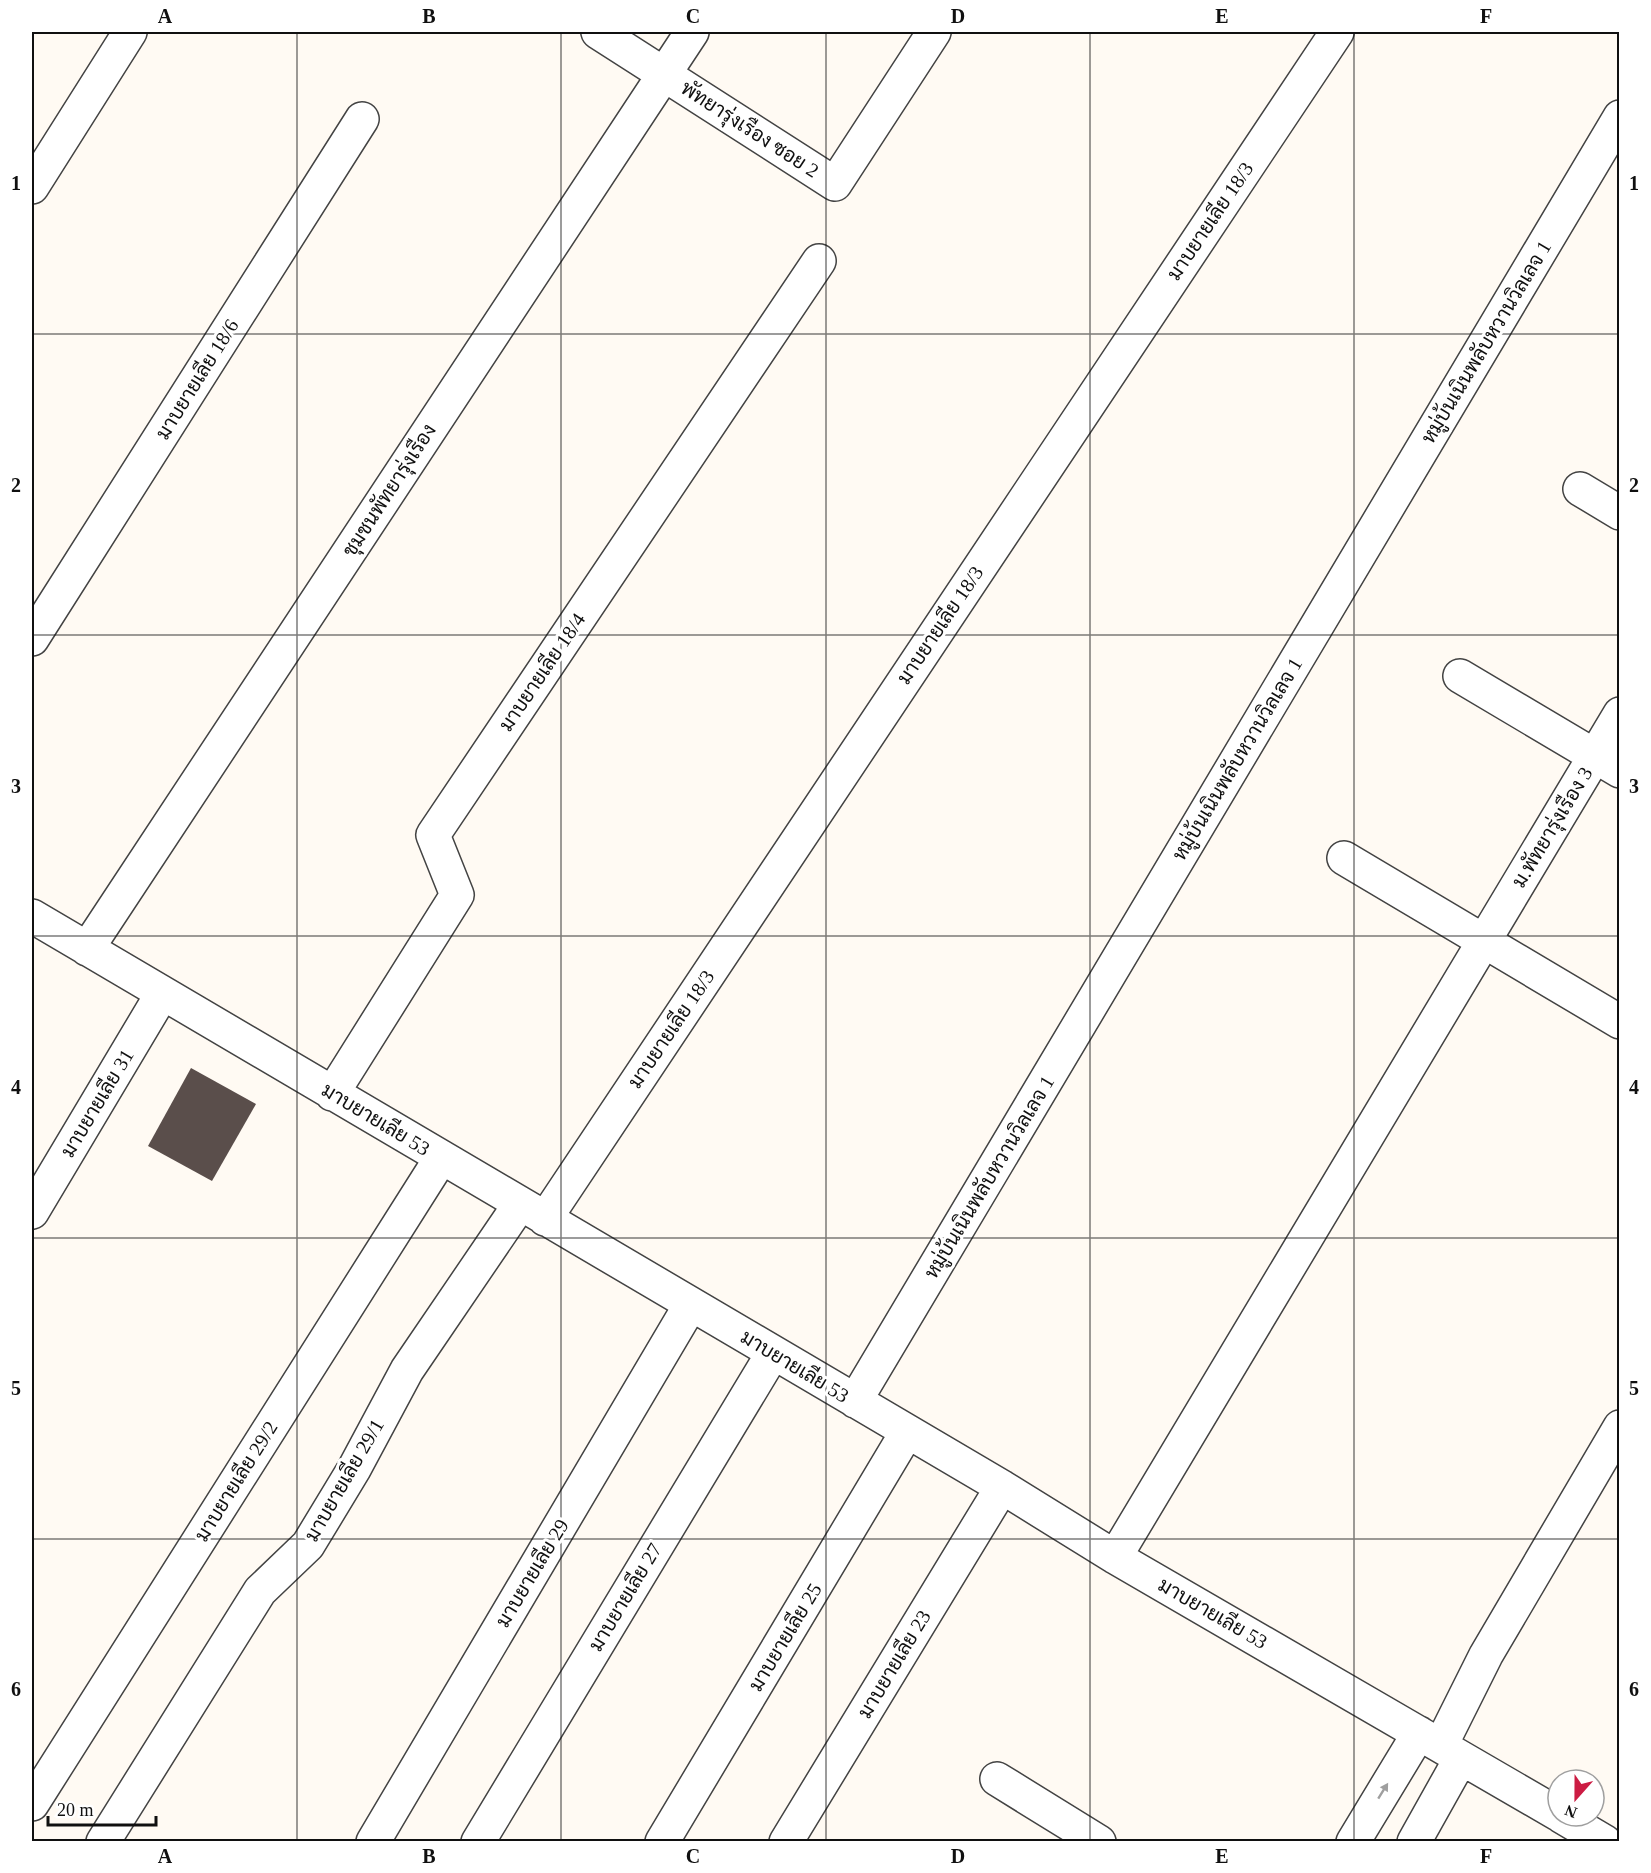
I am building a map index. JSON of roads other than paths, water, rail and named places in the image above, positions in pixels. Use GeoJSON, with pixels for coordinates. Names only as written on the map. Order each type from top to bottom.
{"type":"FeatureCollection","features":[{"type":"Feature","properties":{"kind":"street"},"geometry":{"type":"LineString","coordinates":[[32,187],[130,32]]}},
{"type":"Feature","properties":{"kind":"street","name":"พัทยารุ่งเรือง ซอย 2"},"geometry":{"type":"LineString","coordinates":[[598,32],[835,184],[934,32]]}},
{"type":"Feature","properties":{"kind":"street","name":"ชุมชนพัทยารุ่งเรือง"},"geometry":{"type":"LineString","coordinates":[[87,949],[692,32]]}},
{"type":"Feature","properties":{"kind":"street","name":"มาบยายเลีย 18/3"},"geometry":{"type":"LineString","coordinates":[[532,1211],[1337,32]]}},
{"type":"Feature","properties":{"kind":"street","name":"หมู่บ้นเนินพลับหวานวิลเลจ 1"},"geometry":{"type":"LineString","coordinates":[[855,1401],[1620,117]]}},
{"type":"Feature","properties":{"kind":"street","name":"มาบยายเลีย 18/6"},"geometry":{"type":"LineString","coordinates":[[32,639],[363,119]]}},
{"type":"Feature","properties":{"kind":"street","name":"มาบยายเลีย 18/4"},"geometry":{"type":"LineString","coordinates":[[332,1094],[457,895],[433,835],[819,261]]}},
{"type":"Feature","properties":{"kind":"street"},"geometry":{"type":"LineString","coordinates":[[1580,489],[1620,513]]}},
{"type":"Feature","properties":{"kind":"street"},"geometry":{"type":"LineString","coordinates":[[1461,676],[1607,763]]}},
{"type":"Feature","properties":{"kind":"street","name":"ม.พัทยารุ่งเรือง 3"},"geometry":{"type":"LineString","coordinates":[[1115,1557],[1484,941],[1607,763],[1620,714]]}},
{"type":"Feature","properties":{"kind":"street"},"geometry":{"type":"LineString","coordinates":[[1344,858],[1620,1022]]}},
{"type":"Feature","properties":{"kind":"street","name":"มาบยายเลีย 53"},"geometry":{"type":"LineString","coordinates":[[32,916],[1002,1487],[1115,1557],[1546,1807]]}},
{"type":"Feature","properties":{"kind":"street","name":"มาบยายเลีย 31"},"geometry":{"type":"LineString","coordinates":[[32,1212],[162,994]]}},
{"type":"Feature","properties":{"kind":"street","name":"มาบยายเลีย 29/2"},"geometry":{"type":"LineString","coordinates":[[32,1804],[441,1158]]}},
{"type":"Feature","properties":{"kind":"street","name":"มาบยายเลีย 29/1"},"geometry":{"type":"LineString","coordinates":[[103,1842],[260,1591],[308,1545],[354,1469],[407,1370],[532,1211]]}},
{"type":"Feature","properties":{"kind":"street","name":"มาบยายเลีย 29"},"geometry":{"type":"LineString","coordinates":[[373,1842],[691,1304]]}},
{"type":"Feature","properties":{"kind":"street","name":"มาบยายเลีย 27"},"geometry":{"type":"LineString","coordinates":[[478,1842],[773,1353]]}},
{"type":"Feature","properties":{"kind":"street"},"geometry":{"type":"LineString","coordinates":[[1414,1842],[1440,1746],[1486,1655],[1620,1427]]}},
{"type":"Feature","properties":{"kind":"street","name":"มาบยายเลีย 25"},"geometry":{"type":"LineString","coordinates":[[662,1842],[907,1432]]}},
{"type":"Feature","properties":{"kind":"street","name":"มาบยายเลีย 23"},"geometry":{"type":"LineString","coordinates":[[786,1842],[1002,1487]]}},
{"type":"Feature","properties":{"kind":"street"},"geometry":{"type":"LineString","coordinates":[[1353,1842],[1440,1746]]}},
{"type":"Feature","properties":{"kind":"street"},"geometry":{"type":"LineString","coordinates":[[998,1779],[1099,1842]]}},
{"type":"Feature","properties":{"kind":"street","name":"มาบยายเลีย 53"},"geometry":{"type":"LineString","coordinates":[[1581,1828],[1605,1842]]}}]}
